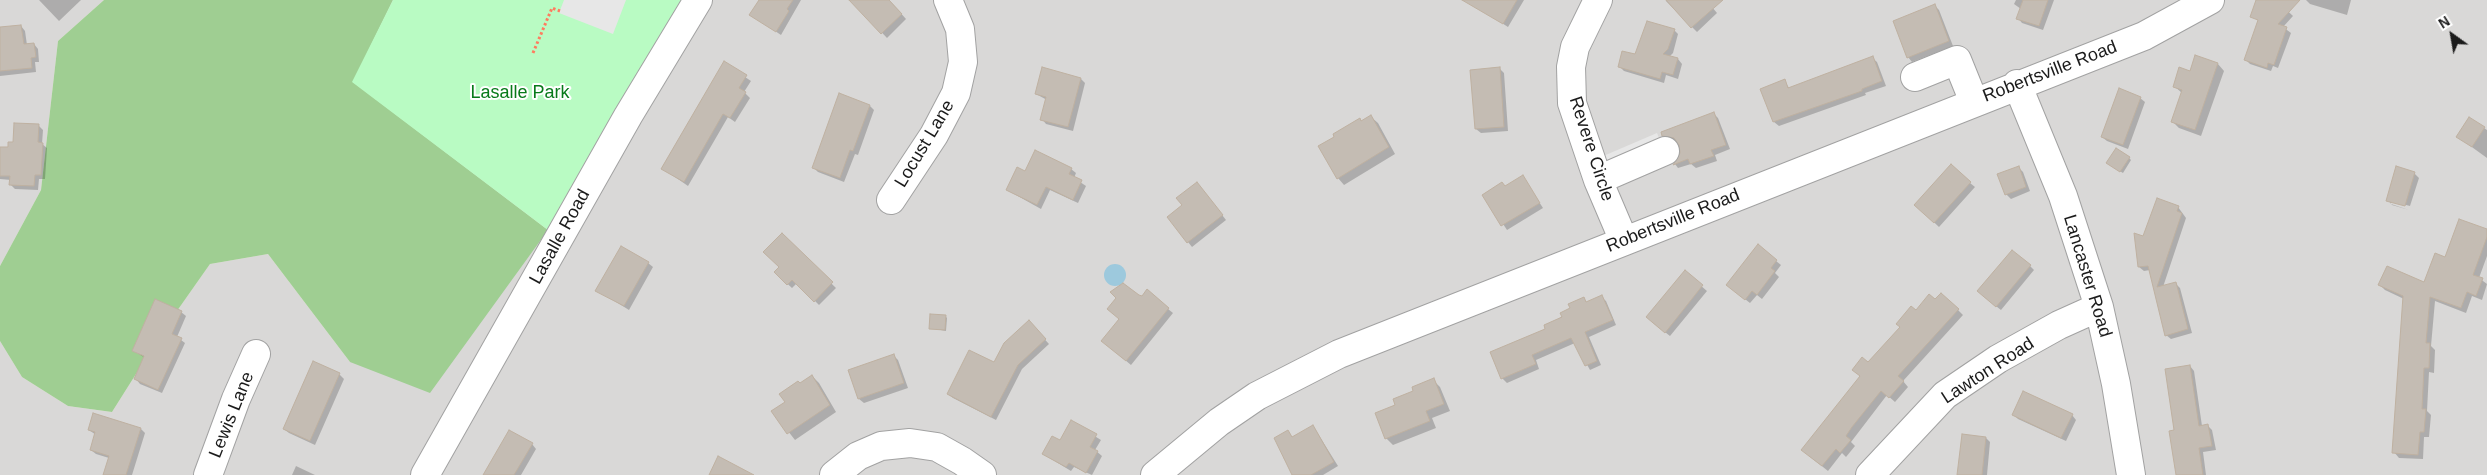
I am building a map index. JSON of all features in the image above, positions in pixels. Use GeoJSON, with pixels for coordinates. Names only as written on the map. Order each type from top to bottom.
{"type":"FeatureCollection","features":[{"type":"Feature","properties":{"kind":"street","name":"Lasalle Road"},"geometry":{"type":"LineString","coordinates":[[425,475],[628,116],[698,0]]}},
{"type":"Feature","properties":{"kind":"street","name":"Locust Lane"},"geometry":{"type":"LineString","coordinates":[[891,200],[934,135],[956,93],[963,62],[960,29],[948,0]]}},
{"type":"Feature","properties":{"kind":"street","name":"Revere Circle"},"geometry":{"type":"LineString","coordinates":[[1598,0],[1575,47],[1571,67],[1572,103],[1598,180],[1624,241]]}},
{"type":"Feature","properties":{"kind":"street","name":"Robertsville Road"},"geometry":{"type":"LineString","coordinates":[[1155,475],[1219,422],[1258,396],[1298,374],[1387,334],[2017,84],[2144,36],[2184,16],[2210,0]]}},
{"type":"Feature","properties":{"kind":"street"},"geometry":{"type":"LineString","coordinates":[[1915,77],[1957,60],[1974,102]]}},
{"type":"Feature","properties":{"kind":"street","name":"Lancaster Road"},"geometry":{"type":"LineString","coordinates":[[2017,84],[2063,196],[2099,307],[2116,384],[2132,475]]}},
{"type":"Feature","properties":{"kind":"street"},"geometry":{"type":"LineString","coordinates":[[1598,180],[1665,151]]}},
{"type":"Feature","properties":{"kind":"street","name":"Lawton Road"},"geometry":{"type":"LineString","coordinates":[[1870,475],[1945,395],[1998,359],[2099,307]]}},
{"type":"Feature","properties":{"kind":"street","name":"Lewis Lane"},"geometry":{"type":"LineString","coordinates":[[208,475],[236,399],[256,354]]}},
{"type":"Feature","properties":{"kind":"street"},"geometry":{"type":"LineString","coordinates":[[834,475],[858,456],[881,446],[910,442],[937,447],[962,460],[982,475]]}},
{"type":"Feature","properties":{"kind":"path"},"geometry":{"type":"LineString","coordinates":[[533,53],[552,8],[560,11]]}},
{"type":"Feature","properties":{"kind":"shaded area"},"geometry":{"type":"Polygon","coordinates":[[[0,0],[104,0],[58,41],[41,190],[0,266],[0,0]]]}},
{"type":"Feature","properties":{"kind":"shaded area"},"geometry":{"type":"Polygon","coordinates":[[[393,0],[2487,0],[2487,475],[0,475],[0,341],[22,377],[68,406],[112,412],[165,328],[210,264],[268,254],[350,362],[548,230],[352,82],[393,0]]]}},
{"type":"Feature","properties":{"kind":"shaded area"},"geometry":{"type":"Polygon","coordinates":[[[564,0],[626,0],[613,34],[559,13],[564,0]]]}},
{"type":"Feature","properties":{"kind":"shaded area"},"geometry":{"type":"Polygon","coordinates":[[[1657,133],[1669,162],[1613,186],[1601,157],[1657,133]]]}},
{"type":"Feature","properties":{"kind":"green space"},"geometry":{"type":"Polygon","coordinates":[[[104,0],[393,0],[353,82],[548,230],[430,393],[350,362],[268,254],[210,264],[165,328],[112,412],[68,406],[22,377],[0,341],[0,266],[41,190],[58,41],[104,0]]]}},
{"type":"Feature","properties":{"kind":"green space","name":"Lasalle Park"},"geometry":{"type":"Polygon","coordinates":[[[393,0],[684,0],[548,230],[352,82],[393,0]]]}},
{"type":"Feature","properties":{"kind":"water"},"geometry":{"type":"Polygon","coordinates":[[[1115,264],[1123,267],[1126,275],[1123,283],[1115,286],[1107,283],[1104,275],[1107,267],[1115,264]]]}},
{"type":"Feature","properties":{"kind":"building"},"geometry":{"type":"Polygon","coordinates":[[[759,0],[793,0],[787,9],[789,11],[776,32],[749,15],[759,0]]]}},
{"type":"Feature","properties":{"kind":"building"},"geometry":{"type":"Polygon","coordinates":[[[849,0],[889,0],[902,14],[881,34],[849,0]]]}},
{"type":"Feature","properties":{"kind":"building"},"geometry":{"type":"Polygon","coordinates":[[[1462,0],[1517,0],[1503,24],[1462,0]]]}},
{"type":"Feature","properties":{"kind":"building"},"geometry":{"type":"Polygon","coordinates":[[[1666,0],[1723,0],[1691,28],[1666,0]]]}},
{"type":"Feature","properties":{"kind":"building"},"geometry":{"type":"Polygon","coordinates":[[[2023,0],[2048,0],[2039,26],[2016,19],[2023,0]]]}},
{"type":"Feature","properties":{"kind":"building"},"geometry":{"type":"Polygon","coordinates":[[[2256,0],[2300,0],[2278,24],[2287,27],[2274,65],[2268,63],[2267,68],[2244,60],[2258,20],[2250,17],[2256,0]]]}},
{"type":"Feature","properties":{"kind":"building"},"geometry":{"type":"Polygon","coordinates":[[[1935,4],[1949,41],[1907,58],[1893,21],[1935,4]]]}},
{"type":"Feature","properties":{"kind":"building"},"geometry":{"type":"Polygon","coordinates":[[[1647,21],[1675,29],[1668,49],[1663,54],[1678,58],[1673,75],[1662,72],[1660,79],[1618,67],[1622,51],[1635,54],[1647,21]]]}},
{"type":"Feature","properties":{"kind":"building"},"geometry":{"type":"Polygon","coordinates":[[[21,25],[24,44],[34,43],[36,57],[31,58],[32,68],[0,71],[0,27],[21,25]]]}},
{"type":"Feature","properties":{"kind":"building"},"geometry":{"type":"Polygon","coordinates":[[[2195,55],[2218,63],[2195,130],[2171,122],[2182,90],[2173,87],[2179,67],[2190,71],[2195,55]]]}},
{"type":"Feature","properties":{"kind":"building"},"geometry":{"type":"Polygon","coordinates":[[[1873,56],[1882,81],[1862,89],[1862,91],[1773,122],[1760,89],[1785,79],[1788,88],[1873,56]]]}},
{"type":"Feature","properties":{"kind":"building"},"geometry":{"type":"Polygon","coordinates":[[[724,61],[747,75],[739,88],[746,92],[730,118],[723,114],[684,182],[661,169],[724,61]]]}},
{"type":"Feature","properties":{"kind":"building"},"geometry":{"type":"Polygon","coordinates":[[[1042,67],[1081,78],[1068,127],[1040,120],[1046,97],[1035,94],[1042,67]]]}},
{"type":"Feature","properties":{"kind":"building"},"geometry":{"type":"Polygon","coordinates":[[[1500,67],[1504,127],[1475,129],[1470,70],[1500,67]]]}},
{"type":"Feature","properties":{"kind":"building"},"geometry":{"type":"Polygon","coordinates":[[[2119,88],[2141,97],[2123,145],[2101,137],[2119,88]]]}},
{"type":"Feature","properties":{"kind":"building"},"geometry":{"type":"Polygon","coordinates":[[[839,93],[870,105],[853,151],[850,150],[840,178],[812,168],[839,93]]]}},
{"type":"Feature","properties":{"kind":"building"},"geometry":{"type":"Polygon","coordinates":[[[1714,112],[1726,145],[1711,150],[1714,156],[1690,164],[1688,159],[1673,165],[1680,153],[1679,145],[1674,138],[1662,136],[1661,132],[1714,112]]]}},
{"type":"Feature","properties":{"kind":"building"},"geometry":{"type":"Polygon","coordinates":[[[1371,115],[1389,147],[1337,179],[1318,146],[1334,137],[1333,134],[1360,118],[1361,121],[1371,115]]]}},
{"type":"Feature","properties":{"kind":"building"},"geometry":{"type":"Polygon","coordinates":[[[2469,117],[2485,127],[2472,147],[2456,137],[2469,117]]]}},
{"type":"Feature","properties":{"kind":"building"},"geometry":{"type":"Polygon","coordinates":[[[14,123],[39,124],[38,142],[43,143],[41,175],[35,175],[34,186],[9,185],[10,176],[0,176],[0,147],[8,147],[8,142],[13,142],[14,123]]]}},
{"type":"Feature","properties":{"kind":"building"},"geometry":{"type":"Polygon","coordinates":[[[2116,148],[2130,157],[2120,172],[2106,163],[2116,148]]]}},
{"type":"Feature","properties":{"kind":"building"},"geometry":{"type":"Polygon","coordinates":[[[1035,150],[1072,168],[1069,174],[1082,180],[1073,200],[1046,187],[1037,205],[1006,190],[1017,167],[1025,171],[1035,150]]]}},
{"type":"Feature","properties":{"kind":"building"},"geometry":{"type":"Polygon","coordinates":[[[1951,164],[1971,182],[1934,223],[1914,205],[1951,164]]]}},
{"type":"Feature","properties":{"kind":"building"},"geometry":{"type":"Polygon","coordinates":[[[2019,166],[2026,187],[2005,195],[1997,174],[2019,166]]]}},
{"type":"Feature","properties":{"kind":"building"},"geometry":{"type":"Polygon","coordinates":[[[2396,166],[2415,172],[2405,206],[2386,201],[2396,166]]]}},
{"type":"Feature","properties":{"kind":"building"},"geometry":{"type":"Polygon","coordinates":[[[1523,175],[1540,203],[1501,226],[1482,195],[1502,182],[1505,186],[1523,175]]]}},
{"type":"Feature","properties":{"kind":"building"},"geometry":{"type":"Polygon","coordinates":[[[1197,182],[1223,215],[1187,243],[1167,217],[1182,205],[1176,198],[1197,182]]]}},
{"type":"Feature","properties":{"kind":"building"},"geometry":{"type":"Polygon","coordinates":[[[2157,198],[2179,206],[2177,211],[2182,213],[2157,287],[2176,282],[2188,329],[2165,336],[2148,266],[2138,267],[2134,233],[2143,236],[2157,198]]]}},
{"type":"Feature","properties":{"kind":"building"},"geometry":{"type":"Polygon","coordinates":[[[2459,219],[2487,229],[2487,237],[2473,275],[2483,278],[2476,296],[2467,292],[2461,308],[2430,297],[2426,343],[2430,343],[2429,368],[2424,368],[2422,409],[2426,409],[2424,432],[2420,432],[2418,455],[2392,453],[2403,296],[2378,285],[2387,266],[2424,282],[2435,253],[2445,257],[2459,219]]]}},
{"type":"Feature","properties":{"kind":"building"},"geometry":{"type":"Polygon","coordinates":[[[782,233],[833,282],[814,302],[792,280],[787,285],[774,272],[779,267],[763,252],[782,233]]]}},
{"type":"Feature","properties":{"kind":"building"},"geometry":{"type":"Polygon","coordinates":[[[1758,244],[1777,260],[1771,268],[1775,271],[1757,295],[1752,291],[1745,300],[1726,285],[1758,244]]]}},
{"type":"Feature","properties":{"kind":"building"},"geometry":{"type":"Polygon","coordinates":[[[621,246],[649,262],[624,306],[595,291],[621,246]]]}},
{"type":"Feature","properties":{"kind":"building"},"geometry":{"type":"Polygon","coordinates":[[[2012,250],[2031,265],[1996,307],[1977,291],[2012,250]]]}},
{"type":"Feature","properties":{"kind":"building"},"geometry":{"type":"Polygon","coordinates":[[[1685,270],[1703,285],[1665,333],[1646,317],[1685,270]]]}},
{"type":"Feature","properties":{"kind":"building"},"geometry":{"type":"Polygon","coordinates":[[[1123,283],[1142,296],[1147,289],[1169,308],[1126,361],[1101,341],[1119,319],[1107,309],[1116,298],[1110,292],[1123,283]]]}},
{"type":"Feature","properties":{"kind":"building"},"geometry":{"type":"Polygon","coordinates":[[[1941,293],[1959,309],[1898,376],[1904,381],[1889,398],[1881,391],[1846,436],[1851,440],[1840,453],[1836,449],[1822,466],[1801,450],[1860,376],[1852,370],[1862,357],[1868,362],[1900,327],[1896,324],[1911,306],[1916,310],[1929,294],[1935,299],[1941,293]]]}},
{"type":"Feature","properties":{"kind":"building"},"geometry":{"type":"Polygon","coordinates":[[[1602,295],[1613,320],[1585,332],[1597,361],[1585,366],[1571,338],[1532,355],[1536,364],[1501,379],[1490,352],[1545,329],[1544,325],[1562,317],[1560,313],[1570,308],[1568,304],[1584,297],[1586,302],[1602,295]]]}},
{"type":"Feature","properties":{"kind":"building"},"geometry":{"type":"Polygon","coordinates":[[[155,299],[182,311],[172,334],[182,338],[158,390],[134,379],[144,356],[132,351],[155,299]]]}},
{"type":"Feature","properties":{"kind":"building"},"geometry":{"type":"Polygon","coordinates":[[[930,314],[946,315],[945,330],[929,329],[930,314]]]}},
{"type":"Feature","properties":{"kind":"building"},"geometry":{"type":"Polygon","coordinates":[[[1029,320],[1046,339],[1018,365],[991,417],[947,394],[969,350],[994,362],[1004,343],[1029,320]]]}},
{"type":"Feature","properties":{"kind":"building"},"geometry":{"type":"Polygon","coordinates":[[[894,354],[904,383],[858,399],[848,370],[894,354]]]}},
{"type":"Feature","properties":{"kind":"building"},"geometry":{"type":"Polygon","coordinates":[[[313,361],[340,373],[310,441],[283,429],[313,361]]]}},
{"type":"Feature","properties":{"kind":"building"},"geometry":{"type":"Polygon","coordinates":[[[2190,365],[2199,426],[2208,424],[2212,446],[2199,448],[2203,475],[2176,475],[2169,431],[2174,430],[2165,369],[2190,365]]]}},
{"type":"Feature","properties":{"kind":"building"},"geometry":{"type":"Polygon","coordinates":[[[812,375],[830,405],[787,434],[771,411],[785,402],[779,394],[798,381],[800,383],[812,375]]]}},
{"type":"Feature","properties":{"kind":"building"},"geometry":{"type":"Polygon","coordinates":[[[1434,378],[1444,404],[1426,411],[1430,421],[1385,439],[1375,413],[1395,405],[1393,399],[1413,391],[1412,387],[1434,378]]]}},
{"type":"Feature","properties":{"kind":"building"},"geometry":{"type":"Polygon","coordinates":[[[2023,391],[2073,414],[2061,438],[2012,415],[2023,391]]]}},
{"type":"Feature","properties":{"kind":"building"},"geometry":{"type":"Polygon","coordinates":[[[93,413],[141,428],[126,475],[103,475],[109,456],[90,450],[95,432],[88,430],[93,413]]]}},
{"type":"Feature","properties":{"kind":"building"},"geometry":{"type":"Polygon","coordinates":[[[1071,420],[1097,434],[1090,447],[1098,451],[1086,473],[1069,463],[1066,467],[1042,454],[1052,436],[1060,440],[1071,420]]]}},
{"type":"Feature","properties":{"kind":"building"},"geometry":{"type":"Polygon","coordinates":[[[1313,425],[1334,462],[1311,475],[1292,475],[1274,438],[1288,430],[1292,437],[1313,425]]]}},
{"type":"Feature","properties":{"kind":"building"},"geometry":{"type":"Polygon","coordinates":[[[509,430],[533,443],[514,475],[483,475],[509,430]]]}},
{"type":"Feature","properties":{"kind":"building"},"geometry":{"type":"Polygon","coordinates":[[[1962,434],[1986,437],[1982,475],[1957,475],[1962,434]]]}},
{"type":"Feature","properties":{"kind":"building"},"geometry":{"type":"Polygon","coordinates":[[[718,456],[754,475],[709,475],[718,456]]]}}]}
